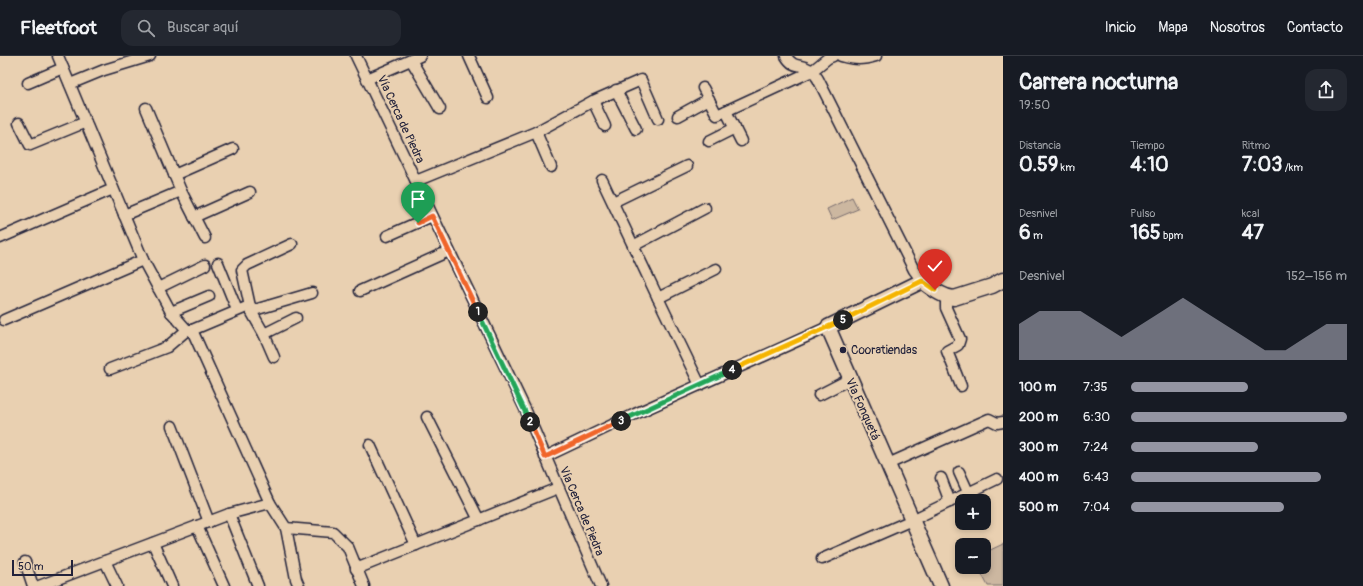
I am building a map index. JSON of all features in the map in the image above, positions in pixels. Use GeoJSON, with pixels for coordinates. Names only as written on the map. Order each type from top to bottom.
{"type":"FeatureCollection","features":[{"type":"Feature","properties":{"kind":"street"},"geometry":{"type":"LineString","coordinates":[[58,56],[144,260],[171,312],[189,330],[270,503],[286,528],[296,579],[299,586]]}},
{"type":"Feature","properties":{"kind":"street"},"geometry":{"type":"LineString","coordinates":[[70,84],[104,70],[150,56]]}},
{"type":"Feature","properties":{"kind":"street","name":"Vía Cerca de Piedra"},"geometry":{"type":"LineString","coordinates":[[356,56],[526,411],[601,586]]}},
{"type":"Feature","properties":{"kind":"street"},"geometry":{"type":"LineString","coordinates":[[469,56],[488,98]]}},
{"type":"Feature","properties":{"kind":"street"},"geometry":{"type":"LineString","coordinates":[[786,56],[790,62],[796,66],[808,68],[818,79],[914,270],[922,281],[949,297],[960,297],[992,286],[1003,280]]}},
{"type":"Feature","properties":{"kind":"street"},"geometry":{"type":"LineString","coordinates":[[703,88],[717,115],[812,71],[828,58],[833,56]]}},
{"type":"Feature","properties":{"kind":"street"},"geometry":{"type":"LineString","coordinates":[[841,56],[856,60],[864,60],[876,56]]}},
{"type":"Feature","properties":{"kind":"street"},"geometry":{"type":"LineString","coordinates":[[367,79],[415,58],[440,109]]}},
{"type":"Feature","properties":{"kind":"street"},"geometry":{"type":"LineString","coordinates":[[28,83],[64,68]]}},
{"type":"Feature","properties":{"kind":"street"},"geometry":{"type":"LineString","coordinates":[[416,181],[536,132],[593,101],[640,80],[658,119]]}},
{"type":"Feature","properties":{"kind":"street"},"geometry":{"type":"LineString","coordinates":[[616,90],[636,129]]}},
{"type":"Feature","properties":{"kind":"street"},"geometry":{"type":"LineString","coordinates":[[678,116],[709,99]]}},
{"type":"Feature","properties":{"kind":"street"},"geometry":{"type":"LineString","coordinates":[[593,101],[605,126]]}},
{"type":"Feature","properties":{"kind":"street"},"geometry":{"type":"LineString","coordinates":[[146,108],[181,191],[205,238]]}},
{"type":"Feature","properties":{"kind":"street"},"geometry":{"type":"LineString","coordinates":[[726,111],[741,141]]}},
{"type":"Feature","properties":{"kind":"street"},"geometry":{"type":"LineString","coordinates":[[19,123],[30,145],[86,122]]}},
{"type":"Feature","properties":{"kind":"street"},"geometry":{"type":"LineString","coordinates":[[709,141],[735,128]]}},
{"type":"Feature","properties":{"kind":"street"},"geometry":{"type":"LineString","coordinates":[[536,132],[552,167]]}},
{"type":"Feature","properties":{"kind":"street"},"geometry":{"type":"LineString","coordinates":[[174,175],[233,149]]}},
{"type":"Feature","properties":{"kind":"street"},"geometry":{"type":"LineString","coordinates":[[613,202],[687,166]]}},
{"type":"Feature","properties":{"kind":"street"},"geometry":{"type":"LineString","coordinates":[[602,180],[700,385]]}},
{"type":"Feature","properties":{"kind":"street"},"geometry":{"type":"LineString","coordinates":[[0,238],[113,189]]}},
{"type":"Feature","properties":{"kind":"street"},"geometry":{"type":"LineString","coordinates":[[124,215],[181,191]]}},
{"type":"Feature","properties":{"kind":"street"},"geometry":{"type":"LineString","coordinates":[[194,217],[250,192]]}},
{"type":"Feature","properties":{"kind":"street"},"geometry":{"type":"LineString","coordinates":[[633,246],[705,208]]}},
{"type":"Feature","properties":{"kind":"street"},"geometry":{"type":"LineString","coordinates":[[388,236],[432,216]]}},
{"type":"Feature","properties":{"kind":"street"},"geometry":{"type":"LineString","coordinates":[[274,357],[250,308],[242,270],[247,265],[292,244]]}},
{"type":"Feature","properties":{"kind":"street"},"geometry":{"type":"LineString","coordinates":[[360,291],[449,251]]}},
{"type":"Feature","properties":{"kind":"street"},"geometry":{"type":"LineString","coordinates":[[4,320],[144,260]]}},
{"type":"Feature","properties":{"kind":"street"},"geometry":{"type":"LineString","coordinates":[[218,263],[237,310]]}},
{"type":"Feature","properties":{"kind":"street"},"geometry":{"type":"LineString","coordinates":[[158,288],[204,265]]}},
{"type":"Feature","properties":{"kind":"street"},"geometry":{"type":"LineString","coordinates":[[658,298],[716,269]]}},
{"type":"Feature","properties":{"kind":"street"},"geometry":{"type":"LineString","coordinates":[[545,457],[828,327],[922,281]]}},
{"type":"Feature","properties":{"kind":"street"},"geometry":{"type":"LineString","coordinates":[[110,368],[167,347],[189,330],[237,310],[312,293]]}},
{"type":"Feature","properties":{"kind":"street"},"geometry":{"type":"LineString","coordinates":[[171,312],[209,296]]}},
{"type":"Feature","properties":{"kind":"street"},"geometry":{"type":"LineString","coordinates":[[949,297],[946,303],[946,308],[960,339],[958,345],[947,351],[961,386]]}},
{"type":"Feature","properties":{"kind":"street"},"geometry":{"type":"LineString","coordinates":[[264,334],[296,318]]}},
{"type":"Feature","properties":{"kind":"street","name":"Vía Fonquetá"},"geometry":{"type":"LineString","coordinates":[[828,327],[941,586]]}},
{"type":"Feature","properties":{"kind":"street"},"geometry":{"type":"LineString","coordinates":[[819,394],[850,379]]}},
{"type":"Feature","properties":{"kind":"street"},"geometry":{"type":"LineString","coordinates":[[427,417],[479,520]]}},
{"type":"Feature","properties":{"kind":"street"},"geometry":{"type":"LineString","coordinates":[[888,464],[989,419],[1000,424],[1003,422]]}},
{"type":"Feature","properties":{"kind":"street"},"geometry":{"type":"LineString","coordinates":[[172,426],[209,522]]}},
{"type":"Feature","properties":{"kind":"street"},"geometry":{"type":"LineString","coordinates":[[370,445],[416,545]]}},
{"type":"Feature","properties":{"kind":"street"},"geometry":{"type":"LineString","coordinates":[[959,472],[969,494],[997,479]]}},
{"type":"Feature","properties":{"kind":"street"},"geometry":{"type":"LineString","coordinates":[[941,478],[950,502]]}},
{"type":"Feature","properties":{"kind":"street"},"geometry":{"type":"LineString","coordinates":[[356,569],[558,488]]}},
{"type":"Feature","properties":{"kind":"street"},"geometry":{"type":"LineString","coordinates":[[822,559],[955,500]]}},
{"type":"Feature","properties":{"kind":"street"},"geometry":{"type":"LineString","coordinates":[[39,586],[229,514],[270,503]]}},
{"type":"Feature","properties":{"kind":"street"},"geometry":{"type":"LineString","coordinates":[[229,514],[258,586]]}},
{"type":"Feature","properties":{"kind":"street"},"geometry":{"type":"LineString","coordinates":[[197,526],[224,586]]}},
{"type":"Feature","properties":{"kind":"street"},"geometry":{"type":"LineString","coordinates":[[286,528],[333,532],[348,547],[364,586]]}},
{"type":"Feature","properties":{"kind":"street"},"geometry":{"type":"LineString","coordinates":[[153,543],[172,586]]}},
{"type":"Feature","properties":{"kind":"street"},"geometry":{"type":"LineString","coordinates":[[105,561],[117,586]]}},
{"type":"Feature","properties":{"kind":"street"},"geometry":{"type":"LineString","coordinates":[[25,562],[33,586]]}},
{"type":"Feature","properties":{"kind":"shaded area"},"geometry":{"type":"Polygon","coordinates":[[[852,197],[858,209],[832,220],[827,209],[852,197]]]}},
{"type":"Feature","properties":{"kind":"shaded area"},"geometry":{"type":"Polygon","coordinates":[[[1003,544],[1003,586],[988,586],[982,574],[991,574],[991,550],[1003,544]]]}},
{"type":"Feature","properties":{"kind":"place","name":"Cooratiendas"},"geometry":{"type":"Point","coordinates":[843,350]}},
{"type":"Feature","properties":{"kind":"route"},"geometry":{"type":"LineString","coordinates":[[418,223],[432,216],[526,411],[545,457],[635,414],[828,327],[922,281],[935,290]]}}]}
